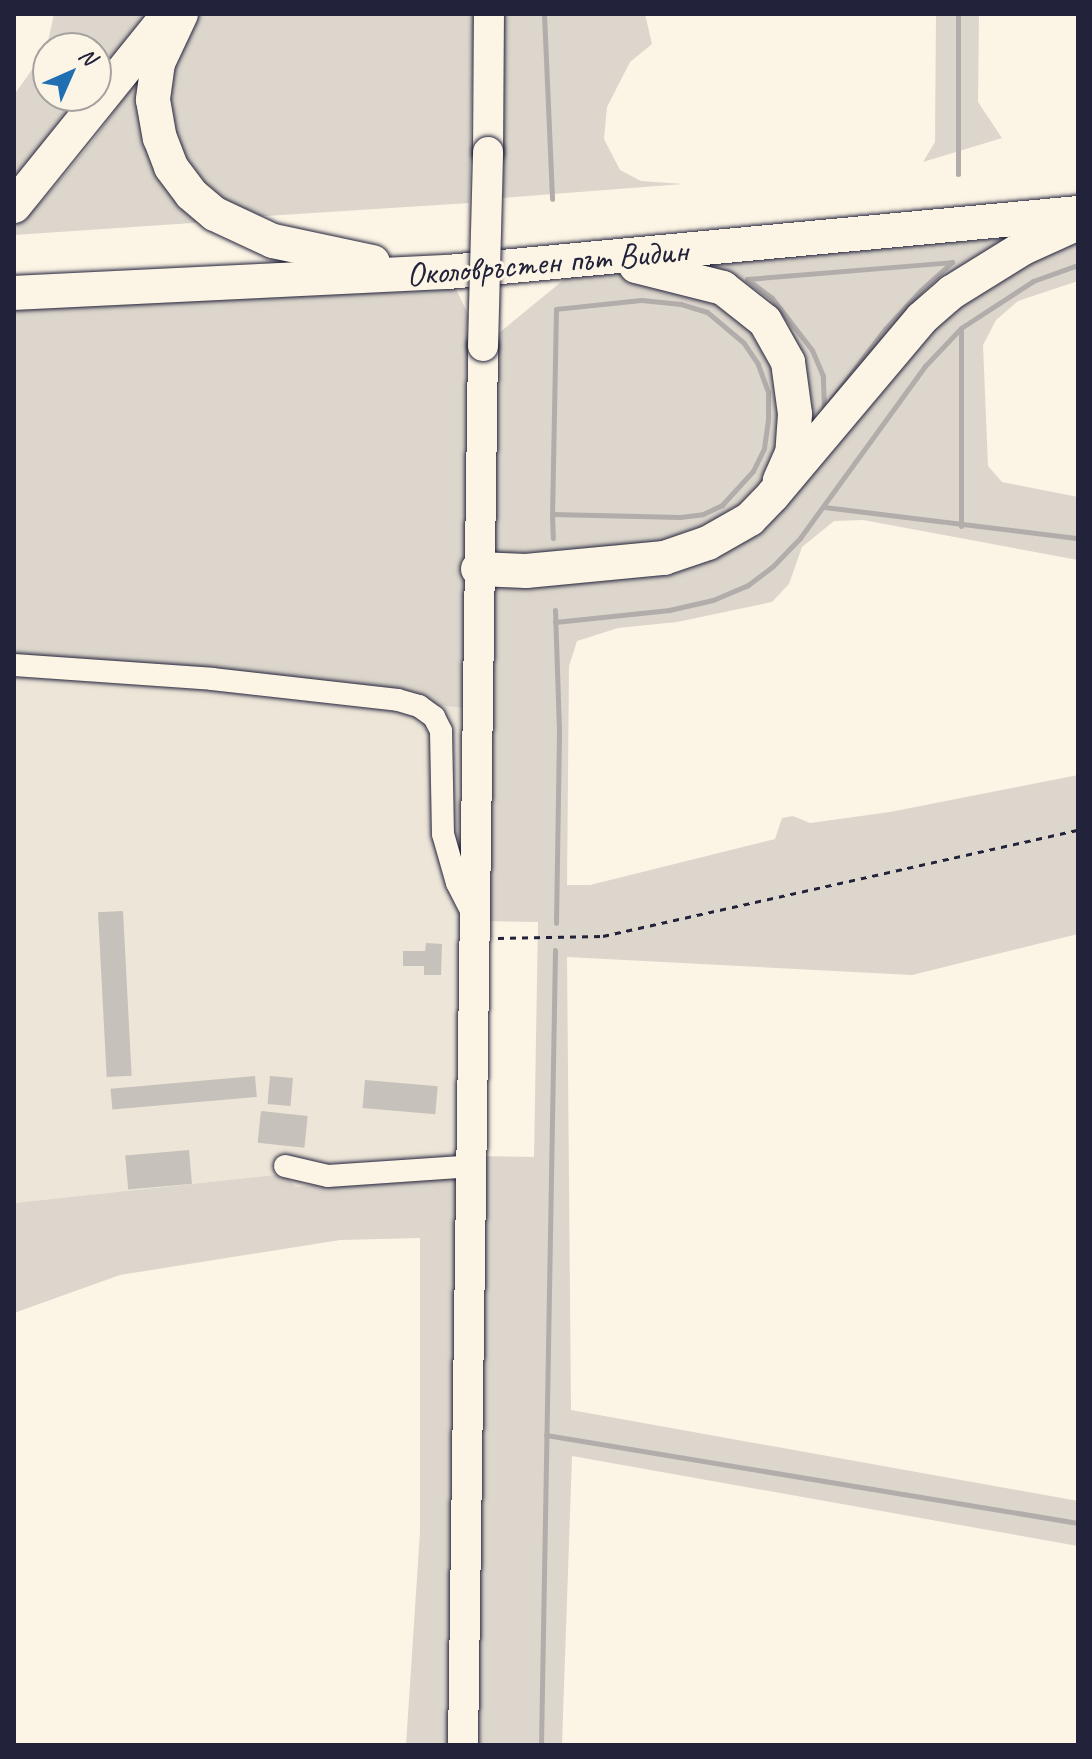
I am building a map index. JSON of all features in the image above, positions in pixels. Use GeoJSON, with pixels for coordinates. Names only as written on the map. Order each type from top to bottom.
{"type":"FeatureCollection","features":[{"type":"Feature","properties":{"kind":"main road"},"geometry":{"type":"LineString","coordinates":[[14,206],[170,14]]}},
{"type":"Feature","properties":{"kind":"main road"},"geometry":{"type":"LineString","coordinates":[[181,14],[158,63],[153,100],[160,138],[171,167],[191,194],[215,214],[273,241],[366,261],[448,272]]}},
{"type":"Feature","properties":{"kind":"main road"},"geometry":{"type":"LineString","coordinates":[[463,1745],[473,1166],[478,569],[489,14]]}},
{"type":"Feature","properties":{"kind":"main road","name":"Околовръстен път Видин"},"geometry":{"type":"LineString","coordinates":[[14,293],[448,272],[1078,213]]}},
{"type":"Feature","properties":{"kind":"main road"},"geometry":{"type":"LineString","coordinates":[[478,569],[526,571],[664,558],[708,543],[750,519],[922,318],[985,270],[1078,223]]}},
{"type":"Feature","properties":{"kind":"main road"},"geometry":{"type":"LineString","coordinates":[[588,260],[656,268],[723,288],[765,321],[788,362],[795,414],[792,453],[773,495]]}},
{"type":"Feature","properties":{"kind":"street"},"geometry":{"type":"LineString","coordinates":[[14,665],[212,679],[386,699],[419,706],[434,717],[441,731],[446,855],[476,929]]}},
{"type":"Feature","properties":{"kind":"street"},"geometry":{"type":"LineString","coordinates":[[285,1166],[328,1176],[473,1166]]}},
{"type":"Feature","properties":{"kind":"path"},"geometry":{"type":"LineString","coordinates":[[476,929],[603,936],[1078,830]]}},
{"type":"Feature","properties":{"kind":"shaded area"},"geometry":{"type":"Polygon","coordinates":[[[54,14],[156,14],[112,73],[112,32],[50,32],[54,14]]]}},
{"type":"Feature","properties":{"kind":"shaded area"},"geometry":{"type":"Polygon","coordinates":[[[195,14],[474,14],[469,203],[251,217],[212,195],[190,176],[165,108],[169,72],[195,14]]]}},
{"type":"Feature","properties":{"kind":"shaded area"},"geometry":{"type":"Polygon","coordinates":[[[504,14],[645,14],[652,44],[630,62],[607,107],[604,139],[620,170],[641,181],[683,184],[503,198],[504,14]]]}},
{"type":"Feature","properties":{"kind":"shaded area"},"geometry":{"type":"Polygon","coordinates":[[[936,14],[979,14],[978,102],[1002,138],[923,162],[935,142],[936,14]]]}},
{"type":"Feature","properties":{"kind":"shaded area"},"geometry":{"type":"Polygon","coordinates":[[[32,70],[32,112],[82,112],[14,198],[14,95],[32,70]]]}},
{"type":"Feature","properties":{"kind":"shaded area"},"geometry":{"type":"Polygon","coordinates":[[[142,73],[207,222],[14,235],[14,227],[42,201],[91,143],[142,73]]]}},
{"type":"Feature","properties":{"kind":"shaded area"},"geometry":{"type":"Polygon","coordinates":[[[1078,213],[1078,281],[1018,301],[996,320],[983,345],[988,466],[1002,482],[1078,497],[1078,560],[863,520],[834,521],[802,547],[789,584],[772,602],[677,622],[618,628],[577,641],[569,666],[567,885],[590,885],[775,839],[782,818],[793,816],[810,823],[890,812],[1078,775],[1078,934],[912,975],[567,957],[571,1410],[1078,1501],[1078,1546],[572,1456],[562,1745],[406,1745],[420,1532],[420,1238],[340,1240],[120,1275],[14,1313],[14,1203],[284,1174],[296,1187],[472,1166],[473,1156],[534,1157],[538,922],[476,921],[477,709],[14,665],[14,293],[448,272],[483,346],[588,260],[1078,213]]]}},
{"type":"Feature","properties":{"kind":"shaded area"},"geometry":{"type":"Polygon","coordinates":[[[14,665],[212,679],[477,709],[473,1166],[296,1187],[284,1174],[14,1203],[14,665]]]}},
{"type":"Feature","properties":{"kind":"building"},"geometry":{"type":"Polygon","coordinates":[[[123,911],[132,1076],[107,1077],[98,912],[123,911]]]}},
{"type":"Feature","properties":{"kind":"building"},"geometry":{"type":"Polygon","coordinates":[[[426,943],[442,944],[441,975],[424,975],[424,966],[403,966],[403,951],[425,951],[426,943]]]}},
{"type":"Feature","properties":{"kind":"building"},"geometry":{"type":"Polygon","coordinates":[[[255,1076],[257,1097],[112,1110],[111,1089],[255,1076]]]}},
{"type":"Feature","properties":{"kind":"building"},"geometry":{"type":"Polygon","coordinates":[[[270,1076],[293,1078],[290,1106],[268,1104],[270,1076]]]}},
{"type":"Feature","properties":{"kind":"building"},"geometry":{"type":"Polygon","coordinates":[[[365,1080],[438,1086],[435,1114],[363,1108],[365,1080]]]}},
{"type":"Feature","properties":{"kind":"building"},"geometry":{"type":"Polygon","coordinates":[[[261,1111],[308,1116],[304,1148],[258,1143],[261,1111]]]}},
{"type":"Feature","properties":{"kind":"building"},"geometry":{"type":"Polygon","coordinates":[[[189,1150],[192,1184],[128,1189],[125,1156],[189,1150]]]}},
{"type":"Feature","properties":{"kind":"waterway"},"geometry":{"type":"LineString","coordinates":[[544,14],[552,199]]}},
{"type":"Feature","properties":{"kind":"waterway"},"geometry":{"type":"LineString","coordinates":[[958,14],[958,174]]}},
{"type":"Feature","properties":{"kind":"waterway"},"geometry":{"type":"LineString","coordinates":[[952,262],[885,329],[824,409],[823,376],[812,350],[772,298],[747,279],[952,262]]}},
{"type":"Feature","properties":{"kind":"waterway"},"geometry":{"type":"LineString","coordinates":[[555,622],[669,610],[713,600],[748,585],[773,566],[800,538],[925,366],[961,328],[1033,281],[1078,265]]}},
{"type":"Feature","properties":{"kind":"waterway"},"geometry":{"type":"LineString","coordinates":[[552,514],[680,517],[703,514],[722,505],[753,471],[764,448],[768,419],[768,392],[758,364],[744,343],[707,312],[681,304],[641,300],[556,309],[552,514],[553,538]]}},
{"type":"Feature","properties":{"kind":"waterway"},"geometry":{"type":"LineString","coordinates":[[961,329],[961,526]]}},
{"type":"Feature","properties":{"kind":"waterway"},"geometry":{"type":"LineString","coordinates":[[824,507],[1078,538]]}},
{"type":"Feature","properties":{"kind":"waterway"},"geometry":{"type":"LineString","coordinates":[[555,610],[559,733],[556,923]]}},
{"type":"Feature","properties":{"kind":"waterway"},"geometry":{"type":"LineString","coordinates":[[541,1745],[555,950]]}},
{"type":"Feature","properties":{"kind":"waterway"},"geometry":{"type":"LineString","coordinates":[[546,1435],[1078,1523]]}}]}
